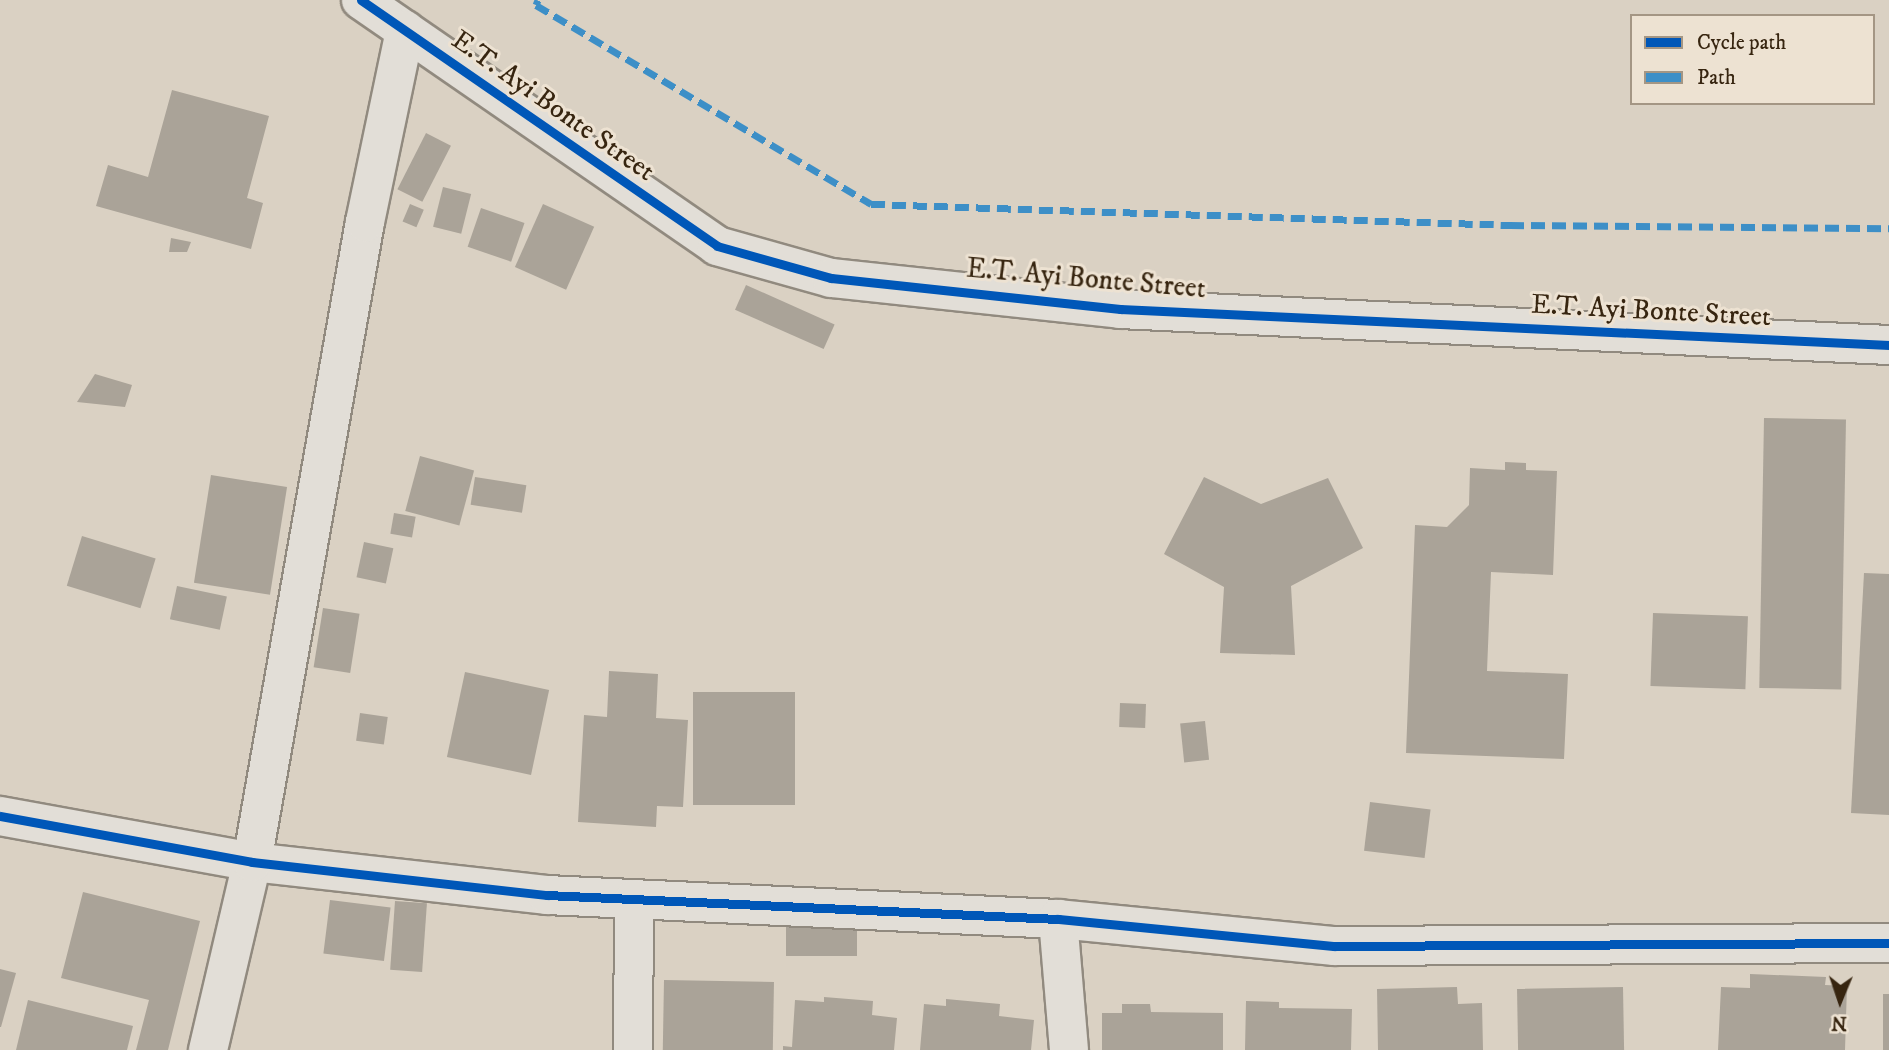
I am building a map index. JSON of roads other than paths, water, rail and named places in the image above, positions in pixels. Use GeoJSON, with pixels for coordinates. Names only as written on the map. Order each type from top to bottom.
{"type":"FeatureCollection","features":[{"type":"Feature","properties":{"kind":"street","name":"E.T. Ayi Bonte Street"},"geometry":{"type":"LineString","coordinates":[[360,0],[717,246],[831,278],[1120,309],[1889,345]]}},
{"type":"Feature","properties":{"kind":"street"},"geometry":{"type":"LineString","coordinates":[[208,1050],[252,862],[365,222],[405,30]]}},
{"type":"Feature","properties":{"kind":"street"},"geometry":{"type":"LineString","coordinates":[[0,816],[252,862],[547,895],[1058,919],[1334,946],[1889,943]]}},
{"type":"Feature","properties":{"kind":"street"},"geometry":{"type":"LineString","coordinates":[[633,1050],[634,899]]}},
{"type":"Feature","properties":{"kind":"street"},"geometry":{"type":"LineString","coordinates":[[1058,919],[1069,1050]]}}]}
